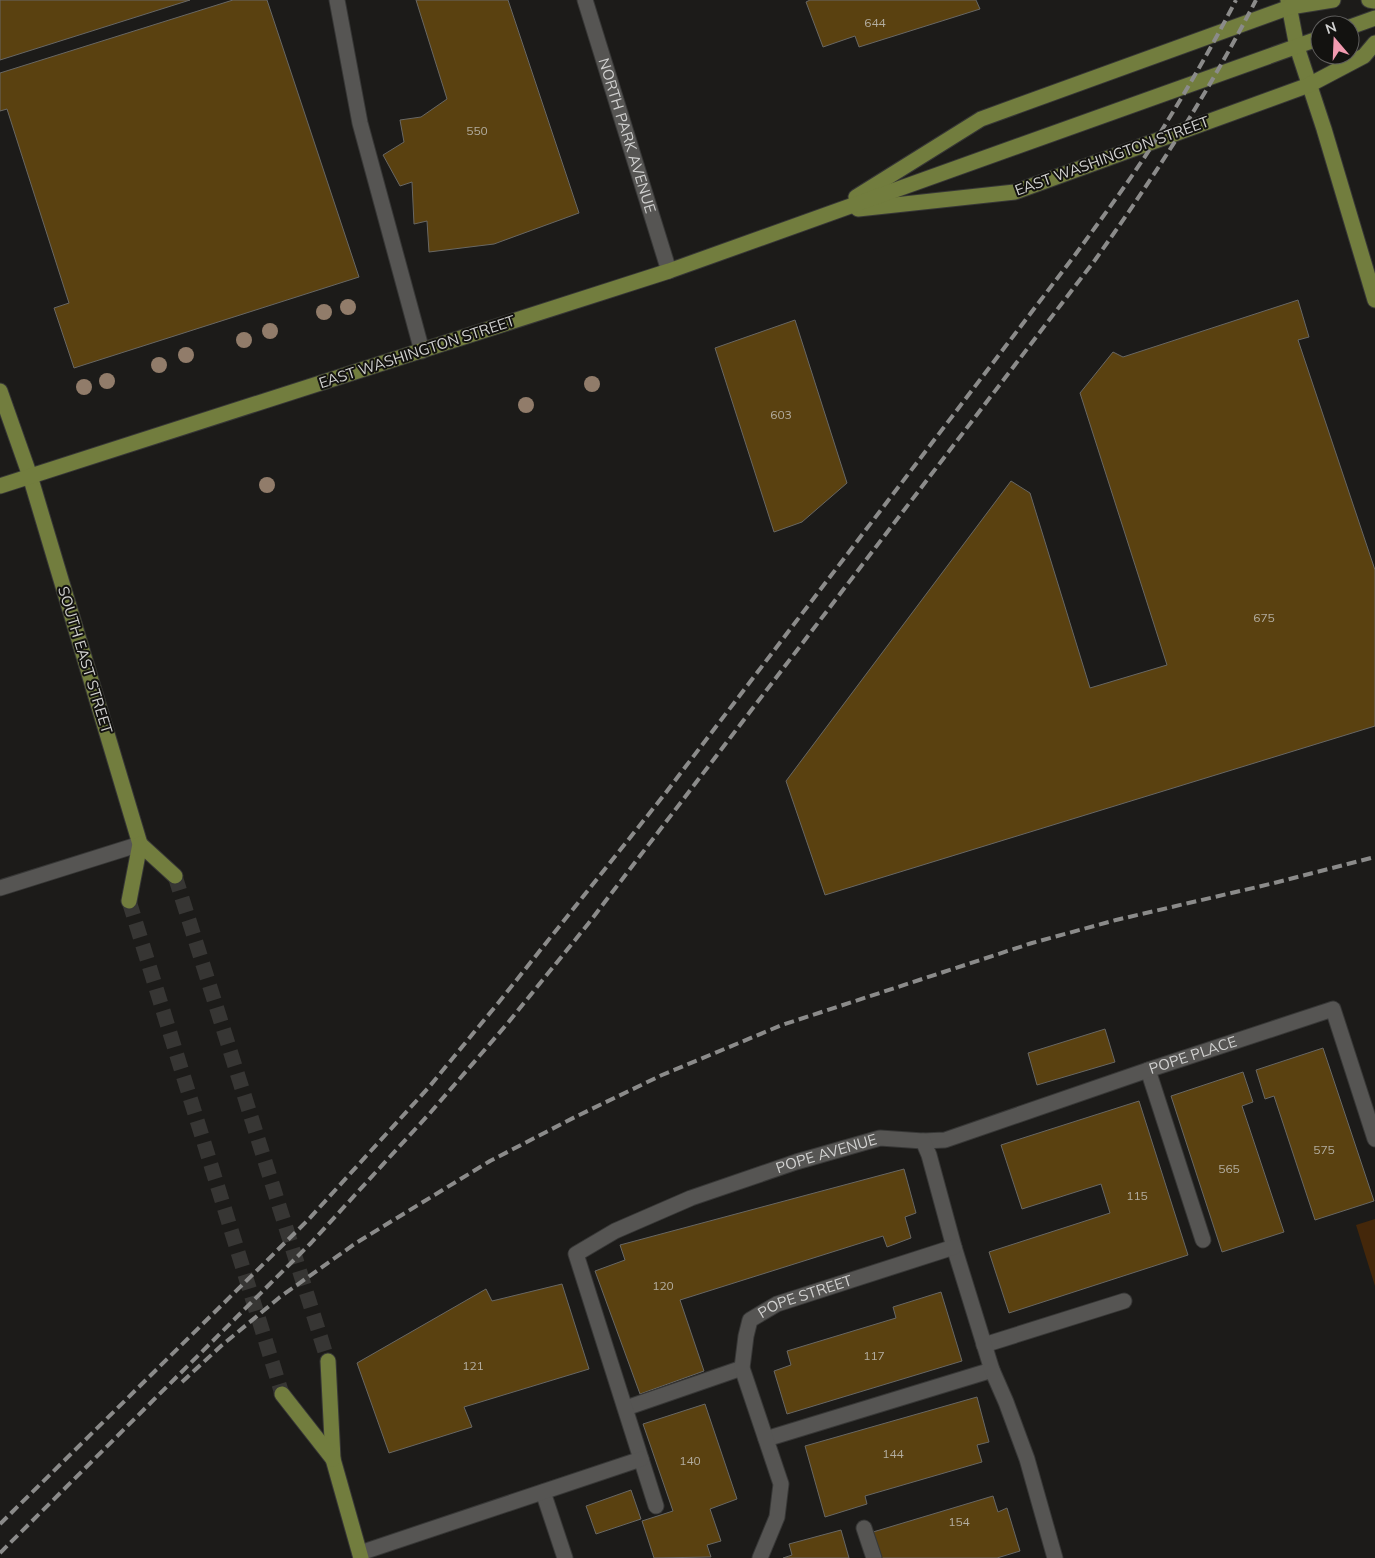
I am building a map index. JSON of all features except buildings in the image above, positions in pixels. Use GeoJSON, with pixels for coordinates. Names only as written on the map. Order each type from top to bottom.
{"type":"FeatureCollection","features":[{"type":"Feature","properties":{"kind":"main road","name":"EAST WASHINGTON STREET"},"geometry":{"type":"LineString","coordinates":[[832,212],[981,118],[1288,2],[1333,0]]}},
{"type":"Feature","properties":{"kind":"main road"},"geometry":{"type":"LineString","coordinates":[[1369,0],[1375,1]]}},
{"type":"Feature","properties":{"kind":"main road"},"geometry":{"type":"LineString","coordinates":[[1288,2],[1297,47],[1375,300]]}},
{"type":"Feature","properties":{"kind":"main road"},"geometry":{"type":"LineString","coordinates":[[1360,23],[1375,18]]}},
{"type":"Feature","properties":{"kind":"main road","name":"EAST WASHINGTON STREET"},"geometry":{"type":"LineString","coordinates":[[0,486],[669,271],[1310,42]]}},
{"type":"Feature","properties":{"kind":"main road","name":"EAST WASHINGTON STREET"},"geometry":{"type":"LineString","coordinates":[[832,212],[1015,192],[1309,85],[1364,56],[1375,43]]}},
{"type":"Feature","properties":{"kind":"main road","name":"SOUTH EAST STREET"},"geometry":{"type":"LineString","coordinates":[[0,391],[30,476],[140,844],[129,901]]}},
{"type":"Feature","properties":{"kind":"main road"},"geometry":{"type":"LineString","coordinates":[[140,844],[175,876]]}},
{"type":"Feature","properties":{"kind":"main road"},"geometry":{"type":"LineString","coordinates":[[328,1361],[333,1459],[361,1556]]}},
{"type":"Feature","properties":{"kind":"main road"},"geometry":{"type":"LineString","coordinates":[[282,1394],[333,1459]]}},
{"type":"Feature","properties":{"kind":"street"},"geometry":{"type":"LineString","coordinates":[[337,0],[360,123],[422,351]]}},
{"type":"Feature","properties":{"kind":"street","name":"NORTH PARK AVENUE"},"geometry":{"type":"LineString","coordinates":[[585,0],[669,271]]}},
{"type":"Feature","properties":{"kind":"street"},"geometry":{"type":"LineString","coordinates":[[0,888],[140,844]]}},
{"type":"Feature","properties":{"kind":"street","name":"POPE PLACE"},"geometry":{"type":"LineString","coordinates":[[923,1141],[945,1140],[1333,1009],[1375,1139]]}},
{"type":"Feature","properties":{"kind":"street"},"geometry":{"type":"LineString","coordinates":[[1148,1070],[1203,1240]]}},
{"type":"Feature","properties":{"kind":"street","name":"POPE AVENUE"},"geometry":{"type":"LineString","coordinates":[[656,1506],[576,1254],[615,1231],[691,1198],[796,1162],[880,1138],[923,1141]]}},
{"type":"Feature","properties":{"kind":"street"},"geometry":{"type":"LineString","coordinates":[[923,1141],[929,1155],[954,1247],[992,1370],[1027,1459],[1055,1558]]}},
{"type":"Feature","properties":{"kind":"street","name":"POPE STREET"},"geometry":{"type":"LineString","coordinates":[[760,1558],[777,1517],[781,1484],[742,1368],[750,1320],[777,1304],[954,1247]]}},
{"type":"Feature","properties":{"kind":"street"},"geometry":{"type":"LineString","coordinates":[[984,1344],[1124,1301]]}},
{"type":"Feature","properties":{"kind":"street"},"geometry":{"type":"LineString","coordinates":[[626,1408],[742,1368]]}},
{"type":"Feature","properties":{"kind":"street"},"geometry":{"type":"LineString","coordinates":[[766,1439],[992,1370]]}},
{"type":"Feature","properties":{"kind":"street"},"geometry":{"type":"LineString","coordinates":[[361,1556],[641,1459]]}},
{"type":"Feature","properties":{"kind":"street"},"geometry":{"type":"LineString","coordinates":[[542,1492],[560,1557]]}},
{"type":"Feature","properties":{"kind":"street"},"geometry":{"type":"LineString","coordinates":[[864,1528],[874,1558]]}},
{"type":"Feature","properties":{"kind":"shaded area"},"geometry":{"type":"Polygon","coordinates":[[[1375,1219],[1375,1286],[1356,1225],[1375,1219]]]}},
{"type":"Feature","properties":{"kind":"tunnel"},"geometry":{"type":"LineString","coordinates":[[175,876],[328,1361]]}},
{"type":"Feature","properties":{"kind":"tunnel"},"geometry":{"type":"LineString","coordinates":[[129,901],[282,1394]]}},
{"type":"Feature","properties":{"kind":"railway"},"geometry":{"type":"LineString","coordinates":[[0,1524],[308,1220],[429,1087],[499,1002],[664,795],[1075,255],[1123,189],[1157,137],[1186,91],[1236,0]]}},
{"type":"Feature","properties":{"kind":"railway"},"geometry":{"type":"LineString","coordinates":[[0,1553],[311,1243],[430,1113],[507,1024],[588,924],[1095,260],[1139,197],[1180,133],[1219,68],[1256,0]]}},
{"type":"Feature","properties":{"kind":"railway"},"geometry":{"type":"LineString","coordinates":[[182,1382],[221,1346],[280,1297],[356,1243],[490,1161],[662,1075],[782,1025],[1032,943],[1116,920],[1375,857]]}}]}
